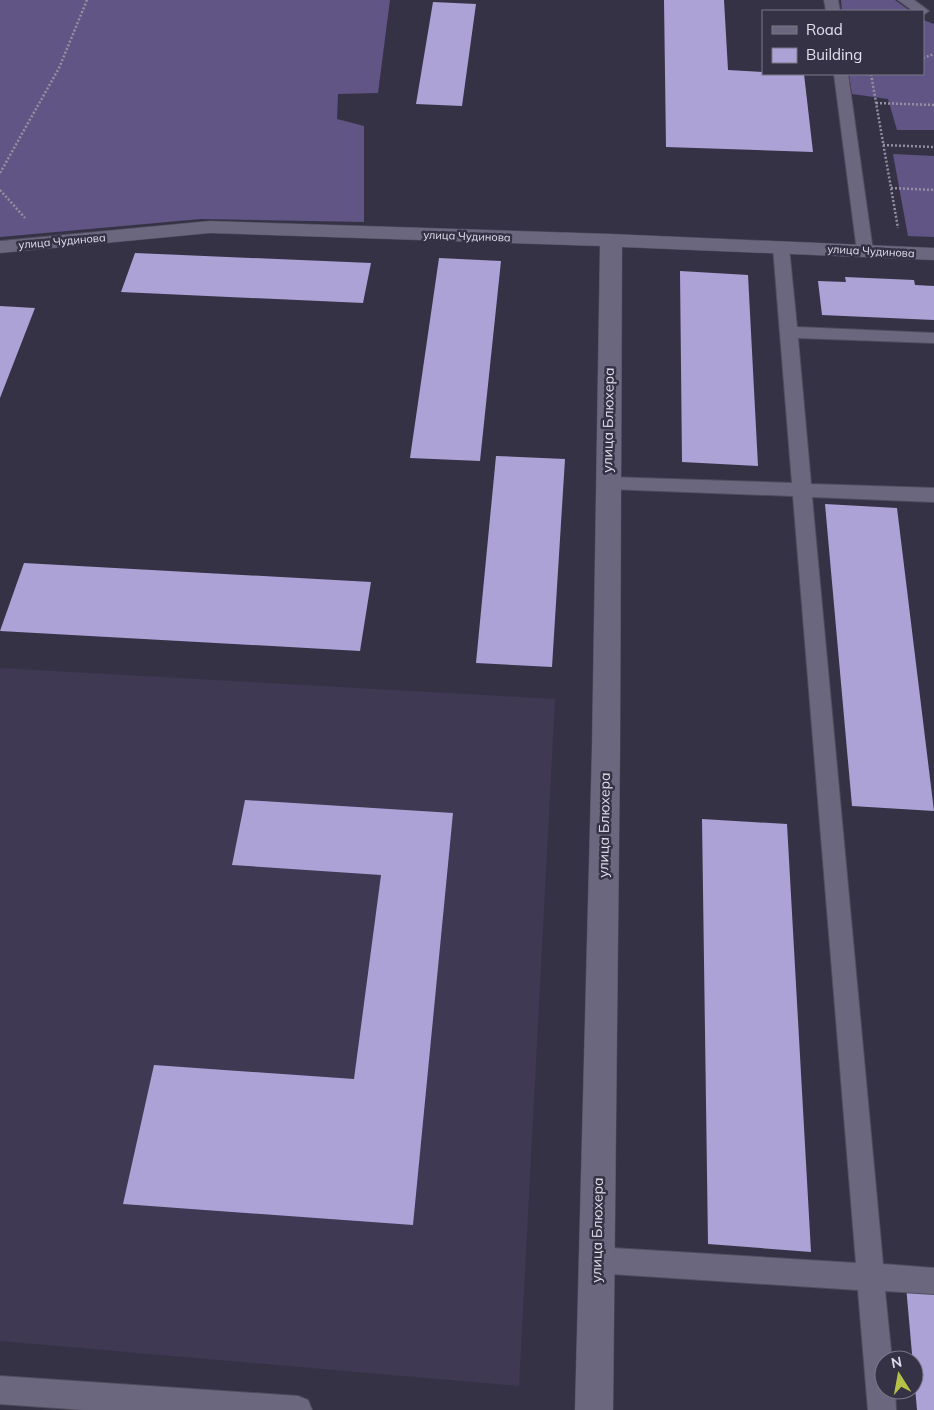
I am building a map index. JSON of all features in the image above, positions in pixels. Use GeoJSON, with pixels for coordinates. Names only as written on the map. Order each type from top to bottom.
{"type":"FeatureCollection","features":[{"type":"Feature","properties":{"kind":"street","name":"улица Чудинова"},"geometry":{"type":"LineString","coordinates":[[0,247],[210,227],[611,240],[934,254]]}},
{"type":"Feature","properties":{"kind":"street","name":"улица Блюхера"},"geometry":{"type":"LineString","coordinates":[[594,1410],[606,758],[611,240]]}},
{"type":"Feature","properties":{"kind":"lane"},"geometry":{"type":"LineString","coordinates":[[905,0],[919,10]]}},
{"type":"Feature","properties":{"kind":"lane"},"geometry":{"type":"LineString","coordinates":[[841,75],[865,251]]}},
{"type":"Feature","properties":{"kind":"lane"},"geometry":{"type":"LineString","coordinates":[[781,248],[882,1410]]}},
{"type":"Feature","properties":{"kind":"lane"},"geometry":{"type":"LineString","coordinates":[[787,332],[934,338]]}},
{"type":"Feature","properties":{"kind":"lane"},"geometry":{"type":"LineString","coordinates":[[608,483],[934,495]]}},
{"type":"Feature","properties":{"kind":"lane"},"geometry":{"type":"LineString","coordinates":[[596,1260],[934,1282]]}},
{"type":"Feature","properties":{"kind":"lane"},"geometry":{"type":"LineString","coordinates":[[0,1390],[298,1410]]}},
{"type":"Feature","properties":{"kind":"path"},"geometry":{"type":"LineString","coordinates":[[0,173],[59,68],[87,0]]}},
{"type":"Feature","properties":{"kind":"path"},"geometry":{"type":"LineString","coordinates":[[871,75],[898,233]]}},
{"type":"Feature","properties":{"kind":"path"},"geometry":{"type":"LineString","coordinates":[[876,103],[934,105]]}},
{"type":"Feature","properties":{"kind":"path"},"geometry":{"type":"LineString","coordinates":[[884,144],[934,147]]}},
{"type":"Feature","properties":{"kind":"path"},"geometry":{"type":"LineString","coordinates":[[891,188],[934,190]]}},
{"type":"Feature","properties":{"kind":"path"},"geometry":{"type":"LineString","coordinates":[[0,190],[47,243]]}},
{"type":"Feature","properties":{"kind":"shaded area"},"geometry":{"type":"Polygon","coordinates":[[[0,0],[390,0],[378,93],[338,94],[337,119],[364,126],[364,222],[201,219],[0,237],[0,0]]]}},
{"type":"Feature","properties":{"kind":"shaded area"},"geometry":{"type":"Polygon","coordinates":[[[841,0],[895,0],[909,10],[842,10],[841,0]]]}},
{"type":"Feature","properties":{"kind":"shaded area"},"geometry":{"type":"Polygon","coordinates":[[[924,20],[934,24],[934,130],[897,130],[888,99],[852,94],[849,75],[924,75],[924,20]]]}},
{"type":"Feature","properties":{"kind":"shaded area"},"geometry":{"type":"Polygon","coordinates":[[[893,154],[934,156],[934,237],[908,236],[893,154]]]}},
{"type":"Feature","properties":{"kind":"shaded area"},"geometry":{"type":"Polygon","coordinates":[[[0,668],[555,699],[519,1386],[0,1341],[0,668]]]}},
{"type":"Feature","properties":{"kind":"building"},"geometry":{"type":"Polygon","coordinates":[[[664,0],[724,0],[728,70],[762,72],[762,75],[804,75],[813,152],[666,147],[664,0]]]}},
{"type":"Feature","properties":{"kind":"building"},"geometry":{"type":"Polygon","coordinates":[[[433,2],[476,4],[462,106],[416,104],[433,2]]]}},
{"type":"Feature","properties":{"kind":"building"},"geometry":{"type":"Polygon","coordinates":[[[135,253],[371,263],[363,303],[121,292],[135,253]]]}},
{"type":"Feature","properties":{"kind":"building"},"geometry":{"type":"Polygon","coordinates":[[[439,258],[501,261],[480,461],[410,458],[439,258]]]}},
{"type":"Feature","properties":{"kind":"building"},"geometry":{"type":"Polygon","coordinates":[[[680,271],[748,275],[758,466],[682,462],[680,271]]]}},
{"type":"Feature","properties":{"kind":"building"},"geometry":{"type":"Polygon","coordinates":[[[845,277],[914,280],[915,285],[934,286],[934,320],[822,315],[818,281],[846,282],[845,277]]]}},
{"type":"Feature","properties":{"kind":"building"},"geometry":{"type":"Polygon","coordinates":[[[0,306],[35,308],[0,398],[0,306]]]}},
{"type":"Feature","properties":{"kind":"building"},"geometry":{"type":"Polygon","coordinates":[[[496,456],[565,459],[552,667],[476,663],[496,456]]]}},
{"type":"Feature","properties":{"kind":"building"},"geometry":{"type":"Polygon","coordinates":[[[825,504],[897,508],[934,811],[852,806],[825,504]]]}},
{"type":"Feature","properties":{"kind":"building"},"geometry":{"type":"Polygon","coordinates":[[[24,563],[371,582],[360,651],[0,631],[24,563]]]}},
{"type":"Feature","properties":{"kind":"building"},"geometry":{"type":"Polygon","coordinates":[[[245,800],[453,813],[413,1225],[123,1204],[154,1065],[354,1079],[381,875],[232,865],[245,800]]]}},
{"type":"Feature","properties":{"kind":"building"},"geometry":{"type":"Polygon","coordinates":[[[702,819],[787,824],[811,1252],[708,1244],[702,819]]]}},
{"type":"Feature","properties":{"kind":"building"},"geometry":{"type":"Polygon","coordinates":[[[906,1286],[934,1288],[934,1410],[917,1410],[916,1400],[924,1400],[924,1350],[912,1350],[906,1286]]]}}]}
